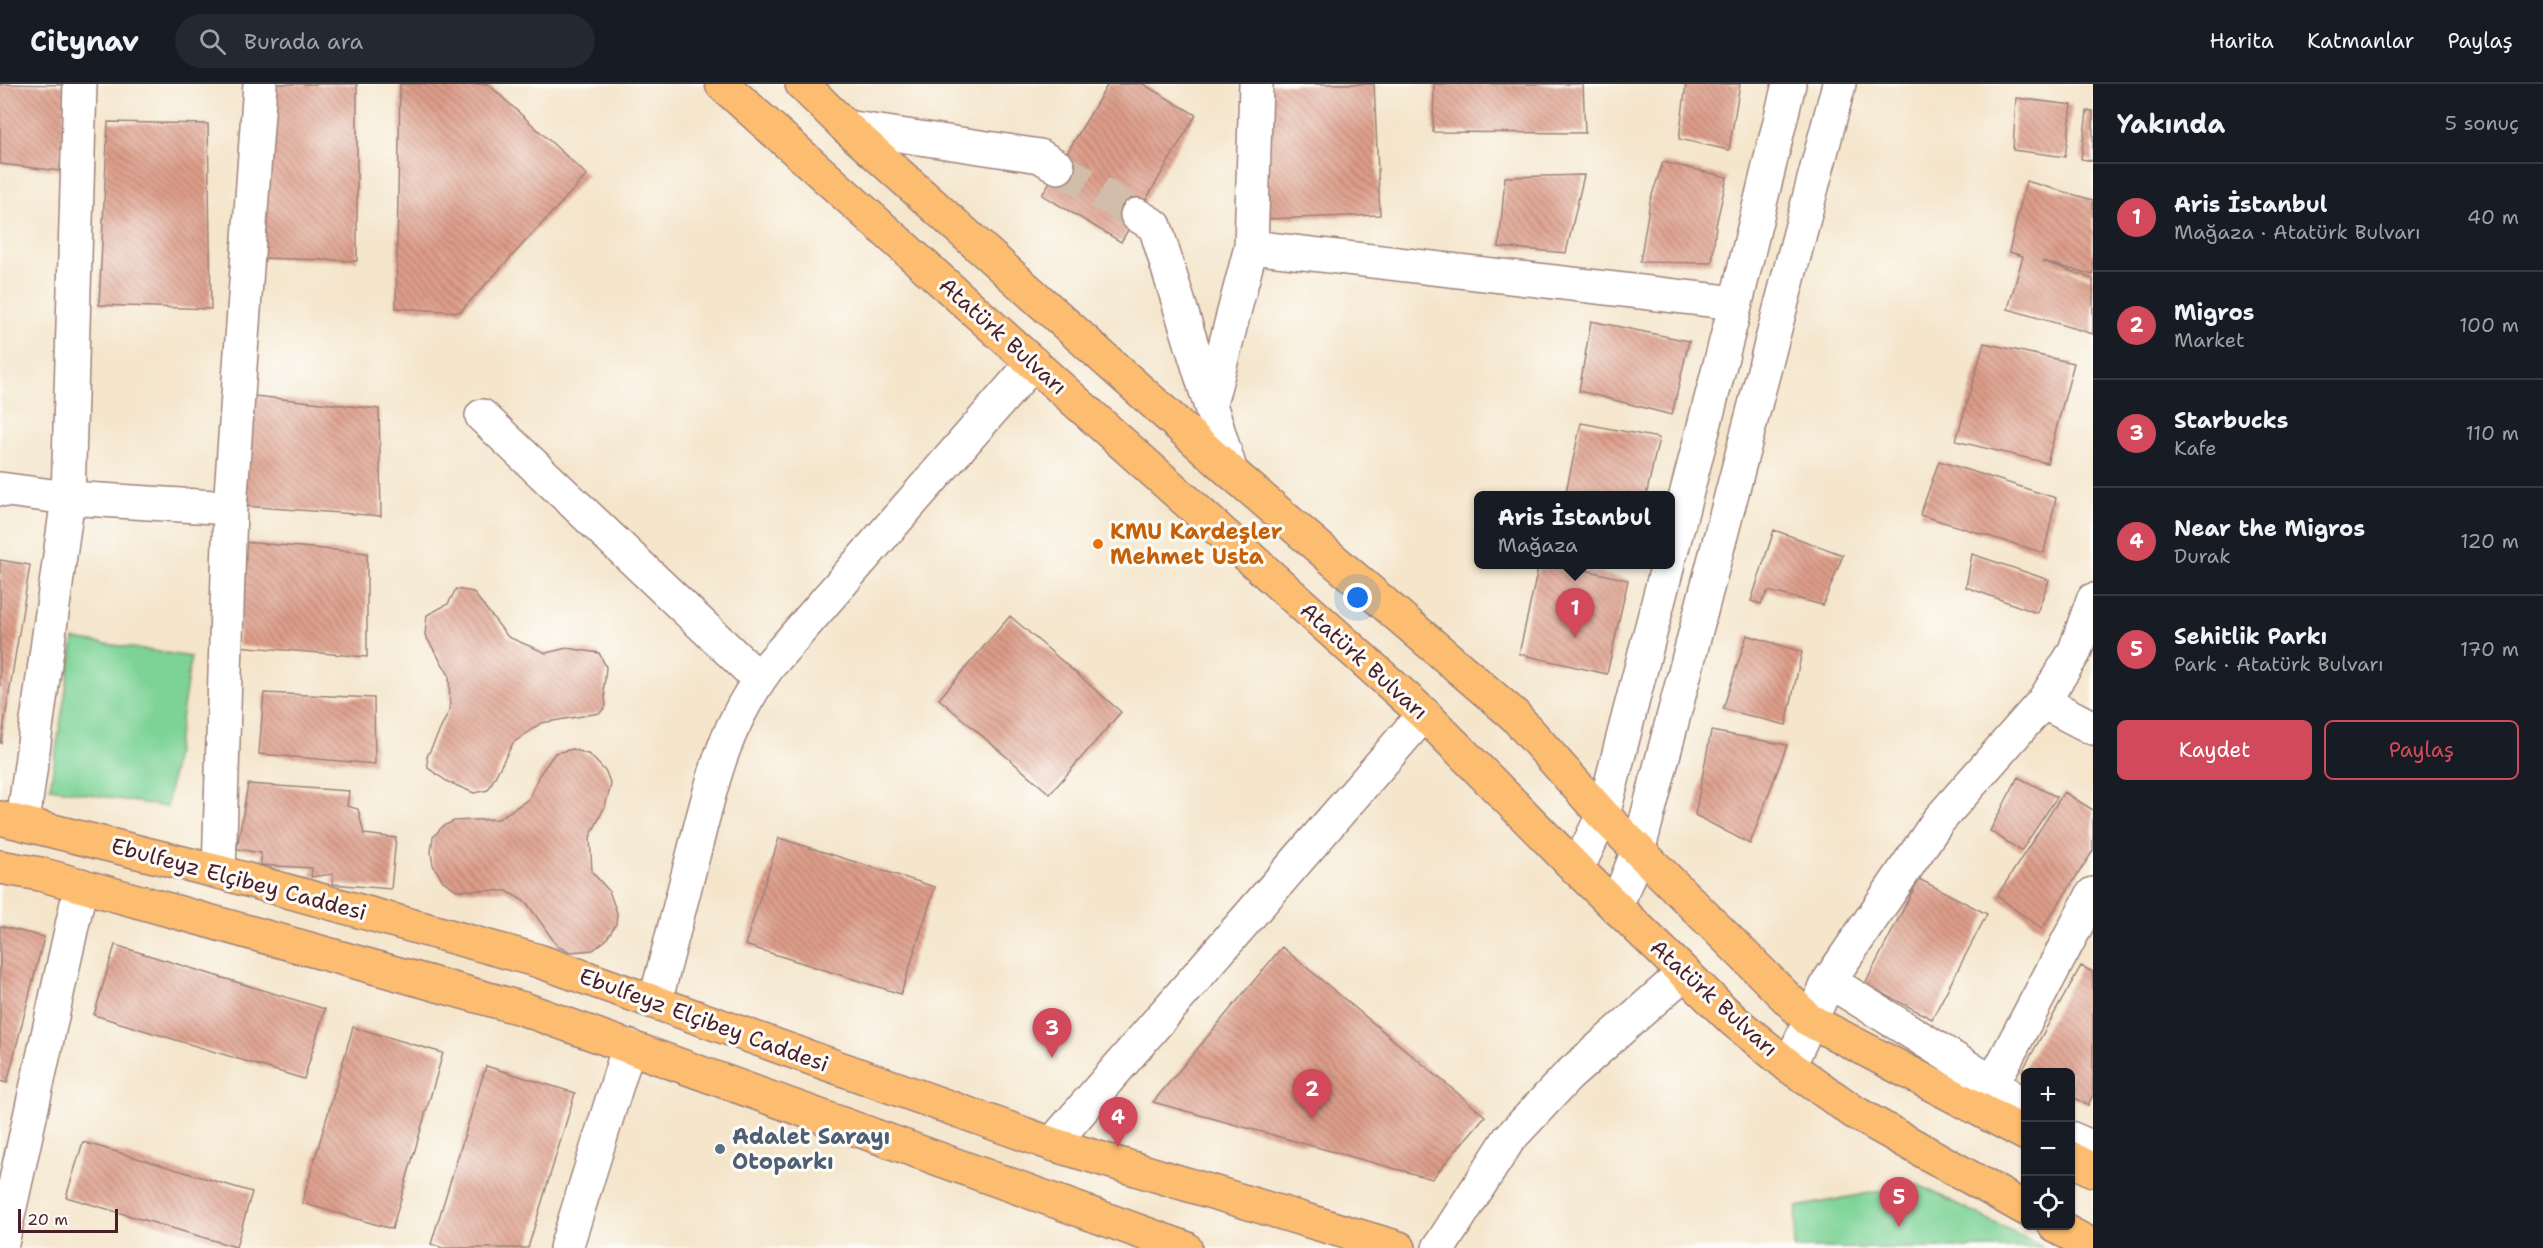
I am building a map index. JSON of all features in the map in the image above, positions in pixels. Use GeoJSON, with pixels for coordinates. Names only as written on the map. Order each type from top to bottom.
{"type":"FeatureCollection","features":[{"type":"Feature","properties":{"kind":"main road","name":"Atatürk Bulvarı"},"geometry":{"type":"LineString","coordinates":[[722,84],[1424,714],[1577,869],[1733,1020],[1789,1066],[1854,1112],[2021,1207]]}},
{"type":"Feature","properties":{"kind":"main road"},"geometry":{"type":"LineString","coordinates":[[802,84],[846,127],[1231,472],[1514,715],[1603,815],[1639,848],[1809,1020],[2021,1132]]}},
{"type":"Feature","properties":{"kind":"main road","name":"Ebulfeyz Elçibey Caddesi"},"geometry":{"type":"LineString","coordinates":[[11,820],[219,872],[539,961],[1052,1144],[1399,1248]]}},
{"type":"Feature","properties":{"kind":"main road"},"geometry":{"type":"LineString","coordinates":[[0,867],[40,874],[81,885],[524,1009],[1185,1248]]}},
{"type":"Feature","properties":{"kind":"main road"},"geometry":{"type":"LineString","coordinates":[[2075,1161],[2093,1170]]}},
{"type":"Feature","properties":{"kind":"main road"},"geometry":{"type":"LineString","coordinates":[[2063,1230],[2093,1246]]}},
{"type":"Feature","properties":{"kind":"street"},"geometry":{"type":"LineString","coordinates":[[11,820],[68,498],[80,84]]}},
{"type":"Feature","properties":{"kind":"street"},"geometry":{"type":"LineString","coordinates":[[219,872],[230,508],[260,84]]}},
{"type":"Feature","properties":{"kind":"street"},"geometry":{"type":"LineString","coordinates":[[1210,404],[1251,247],[1256,84]]}},
{"type":"Feature","properties":{"kind":"street"},"geometry":{"type":"LineString","coordinates":[[1675,538],[1736,303],[1789,84]]}},
{"type":"Feature","properties":{"kind":"street"},"geometry":{"type":"LineString","coordinates":[[1616,907],[1639,848],[1839,84]]}},
{"type":"Feature","properties":{"kind":"street"},"geometry":{"type":"LineString","coordinates":[[846,127],[1040,156],[1058,168]]}},
{"type":"Feature","properties":{"kind":"street"},"geometry":{"type":"LineString","coordinates":[[1137,215],[1155,226],[1231,472]]}},
{"type":"Feature","properties":{"kind":"street"},"geometry":{"type":"LineString","coordinates":[[1251,247],[1736,303]]}},
{"type":"Feature","properties":{"kind":"street"},"geometry":{"type":"LineString","coordinates":[[655,1002],[715,768],[735,718],[759,679],[1033,363]]}},
{"type":"Feature","properties":{"kind":"street"},"geometry":{"type":"LineString","coordinates":[[482,416],[759,679]]}},
{"type":"Feature","properties":{"kind":"street"},"geometry":{"type":"LineString","coordinates":[[0,489],[68,498],[230,508]]}},
{"type":"Feature","properties":{"kind":"street"},"geometry":{"type":"LineString","coordinates":[[1577,869],[1603,815],[1667,569]]}},
{"type":"Feature","properties":{"kind":"street"},"geometry":{"type":"LineString","coordinates":[[1789,1066],[1829,981],[1938,821],[2043,702],[2074,653],[2093,600]]}},
{"type":"Feature","properties":{"kind":"street"},"geometry":{"type":"LineString","coordinates":[[2043,702],[2093,728]]}},
{"type":"Feature","properties":{"kind":"street"},"geometry":{"type":"LineString","coordinates":[[1052,1144],[1424,714]]}},
{"type":"Feature","properties":{"kind":"street"},"geometry":{"type":"LineString","coordinates":[[1,1248],[81,885]]}},
{"type":"Feature","properties":{"kind":"street"},"geometry":{"type":"LineString","coordinates":[[1993,1083],[2093,894]]}},
{"type":"Feature","properties":{"kind":"street"},"geometry":{"type":"LineString","coordinates":[[1439,1248],[1509,1139],[1568,1076],[1684,973]]}},
{"type":"Feature","properties":{"kind":"street"},"geometry":{"type":"LineString","coordinates":[[1829,981],[1993,1083],[2021,1106]]}},
{"type":"Feature","properties":{"kind":"street"},"geometry":{"type":"LineString","coordinates":[[566,1248],[629,1046]]}},
{"type":"Feature","properties":{"kind":"street"},"geometry":{"type":"LineString","coordinates":[[2075,1140],[2093,1148]]}},
{"type":"Feature","properties":{"kind":"green space"},"geometry":{"type":"Polygon","coordinates":[[[74,639],[191,657],[167,807],[50,788],[74,639]]]}},
{"type":"Feature","properties":{"kind":"green space"},"geometry":{"type":"Polygon","coordinates":[[[1917,1184],[2045,1248],[1794,1248],[1797,1207],[1917,1184]]]}},
{"type":"Feature","properties":{"kind":"building"},"geometry":{"type":"Polygon","coordinates":[[[0,84],[66,85],[60,171],[0,164],[0,84]]]}},
{"type":"Feature","properties":{"kind":"building"},"geometry":{"type":"Polygon","coordinates":[[[273,84],[357,84],[357,261],[260,258],[273,84]]]}},
{"type":"Feature","properties":{"kind":"building"},"geometry":{"type":"Polygon","coordinates":[[[400,84],[488,84],[587,175],[460,312],[396,308],[400,84]]]}},
{"type":"Feature","properties":{"kind":"building"},"geometry":{"type":"Polygon","coordinates":[[[1108,84],[1143,84],[1196,115],[1121,242],[1042,195],[1108,84]]]}},
{"type":"Feature","properties":{"kind":"building"},"geometry":{"type":"Polygon","coordinates":[[[1272,84],[1374,84],[1380,215],[1266,219],[1272,84]]]}},
{"type":"Feature","properties":{"kind":"building"},"geometry":{"type":"Polygon","coordinates":[[[1434,84],[1583,84],[1585,133],[1433,132],[1434,84]]]}},
{"type":"Feature","properties":{"kind":"building"},"geometry":{"type":"Polygon","coordinates":[[[1686,84],[1740,84],[1729,150],[1679,139],[1686,84]]]}},
{"type":"Feature","properties":{"kind":"building"},"geometry":{"type":"Polygon","coordinates":[[[2016,98],[2072,105],[2065,157],[2013,150],[2016,98]]]}},
{"type":"Feature","properties":{"kind":"building"},"geometry":{"type":"Polygon","coordinates":[[[2087,111],[2093,111],[2093,161],[2081,159],[2087,111]]]}},
{"type":"Feature","properties":{"kind":"building"},"geometry":{"type":"Polygon","coordinates":[[[108,122],[208,124],[211,309],[99,305],[108,122]]]}},
{"type":"Feature","properties":{"kind":"building"},"geometry":{"type":"Polygon","coordinates":[[[1663,162],[1727,177],[1716,225],[1712,263],[1640,262],[1650,201],[1663,162]]]}},
{"type":"Feature","properties":{"kind":"building"},"geometry":{"type":"Polygon","coordinates":[[[1584,175],[1566,253],[1499,247],[1505,177],[1584,175]]]}},
{"type":"Feature","properties":{"kind":"building"},"geometry":{"type":"Polygon","coordinates":[[[2026,181],[2093,200],[2093,275],[2042,261],[2093,279],[2093,334],[2008,309],[2023,256],[2009,252],[2026,181]]]}},
{"type":"Feature","properties":{"kind":"building"},"geometry":{"type":"Polygon","coordinates":[[[1591,321],[1689,341],[1672,415],[1579,391],[1591,321]]]}},
{"type":"Feature","properties":{"kind":"building"},"geometry":{"type":"Polygon","coordinates":[[[1984,343],[2074,363],[2047,463],[1956,441],[1984,343]]]}},
{"type":"Feature","properties":{"kind":"building"},"geometry":{"type":"Polygon","coordinates":[[[254,396],[379,409],[381,516],[243,506],[254,396]]]}},
{"type":"Feature","properties":{"kind":"building"},"geometry":{"type":"Polygon","coordinates":[[[1581,423],[1659,438],[1647,491],[1566,491],[1581,423]]]}},
{"type":"Feature","properties":{"kind":"building"},"geometry":{"type":"Polygon","coordinates":[[[1939,461],[2056,498],[2044,553],[1920,515],[1939,461]]]}},
{"type":"Feature","properties":{"kind":"building"},"geometry":{"type":"Polygon","coordinates":[[[1774,530],[1843,555],[1823,605],[1768,591],[1761,604],[1751,601],[1774,530]]]}},
{"type":"Feature","properties":{"kind":"building"},"geometry":{"type":"Polygon","coordinates":[[[243,542],[367,553],[367,657],[238,646],[243,542]]]}},
{"type":"Feature","properties":{"kind":"building"},"geometry":{"type":"Polygon","coordinates":[[[1972,554],[2049,580],[2037,613],[1966,587],[1972,554]]]}},
{"type":"Feature","properties":{"kind":"building"},"geometry":{"type":"Polygon","coordinates":[[[0,560],[30,565],[1,743],[0,743],[0,560]]]}},
{"type":"Feature","properties":{"kind":"building"},"geometry":{"type":"Polygon","coordinates":[[[1538,569],[1581,569],[1628,580],[1607,674],[1519,654],[1538,569]]]}},
{"type":"Feature","properties":{"kind":"building"},"geometry":{"type":"Polygon","coordinates":[[[456,589],[473,592],[508,637],[546,653],[567,648],[599,653],[606,667],[604,687],[606,706],[600,713],[541,723],[513,743],[488,790],[474,793],[448,782],[428,768],[427,757],[450,709],[449,675],[425,635],[427,615],[448,604],[456,589]]]}},
{"type":"Feature","properties":{"kind":"building"},"geometry":{"type":"Polygon","coordinates":[[[1010,616],[1121,712],[1050,794],[939,699],[1010,616]]]}},
{"type":"Feature","properties":{"kind":"building"},"geometry":{"type":"Polygon","coordinates":[[[1747,635],[1802,652],[1786,725],[1723,709],[1747,635]]]}},
{"type":"Feature","properties":{"kind":"building"},"geometry":{"type":"Polygon","coordinates":[[[264,693],[374,698],[375,764],[259,754],[264,693]]]}},
{"type":"Feature","properties":{"kind":"building"},"geometry":{"type":"Polygon","coordinates":[[[1711,731],[1787,745],[1750,844],[1695,815],[1711,731]]]}},
{"type":"Feature","properties":{"kind":"building"},"geometry":{"type":"Polygon","coordinates":[[[573,749],[590,755],[606,772],[611,785],[605,806],[590,837],[592,872],[609,891],[617,913],[616,924],[606,940],[593,950],[571,952],[558,947],[527,903],[507,891],[457,890],[443,881],[433,865],[431,852],[433,837],[443,826],[454,821],[498,819],[529,799],[539,775],[555,753],[573,749]]]}},
{"type":"Feature","properties":{"kind":"building"},"geometry":{"type":"Polygon","coordinates":[[[2018,777],[2057,797],[2021,851],[1990,831],[2018,777]]]}},
{"type":"Feature","properties":{"kind":"building"},"geometry":{"type":"Polygon","coordinates":[[[248,784],[349,791],[347,806],[358,809],[364,834],[396,838],[391,889],[332,884],[333,874],[311,877],[312,868],[261,865],[261,853],[237,849],[248,784]]]}},
{"type":"Feature","properties":{"kind":"building"},"geometry":{"type":"Polygon","coordinates":[[[2064,792],[2093,810],[2093,851],[2042,929],[1997,896],[2064,792]]]}},
{"type":"Feature","properties":{"kind":"building"},"geometry":{"type":"Polygon","coordinates":[[[779,838],[935,887],[901,994],[745,945],[779,838]]]}},
{"type":"Feature","properties":{"kind":"building"},"geometry":{"type":"Polygon","coordinates":[[[1919,879],[1987,914],[1932,1019],[1865,984],[1919,879]]]}},
{"type":"Feature","properties":{"kind":"building"},"geometry":{"type":"Polygon","coordinates":[[[0,926],[44,937],[7,1083],[0,1081],[0,926]]]}},
{"type":"Feature","properties":{"kind":"building"},"geometry":{"type":"Polygon","coordinates":[[[115,945],[325,1009],[304,1079],[94,1015],[115,945]]]}},
{"type":"Feature","properties":{"kind":"building"},"geometry":{"type":"Polygon","coordinates":[[[1282,947],[1485,1116],[1432,1179],[1153,1102],[1282,947]]]}},
{"type":"Feature","properties":{"kind":"building"},"geometry":{"type":"Polygon","coordinates":[[[2081,966],[2093,972],[2093,1095],[2088,1105],[2075,1098],[2075,1068],[2024,1068],[2081,966]]]}},
{"type":"Feature","properties":{"kind":"building"},"geometry":{"type":"Polygon","coordinates":[[[353,1027],[443,1053],[392,1229],[302,1203],[353,1027]]]}},
{"type":"Feature","properties":{"kind":"building"},"geometry":{"type":"Polygon","coordinates":[[[486,1066],[575,1093],[528,1248],[443,1248],[431,1244],[486,1066]]]}},
{"type":"Feature","properties":{"kind":"building"},"geometry":{"type":"Polygon","coordinates":[[[83,1142],[252,1192],[236,1247],[66,1197],[83,1142]]]}},
{"type":"Feature","properties":{"kind":"tunnel"},"geometry":{"type":"LineString","coordinates":[[1058,167],[1137,215]]}},
{"type":"Feature","properties":{"kind":"place","name":"KMU Kardeşler Mehmet Usta"},"geometry":{"type":"Point","coordinates":[1098,544]}},
{"type":"Feature","properties":{"kind":"place","name":"Aris İstanbul"},"geometry":{"type":"Point","coordinates":[1575,638]}},
{"type":"Feature","properties":{"kind":"place","name":"Starbucks"},"geometry":{"type":"Point","coordinates":[1052,1058]}},
{"type":"Feature","properties":{"kind":"place","name":"Migros"},"geometry":{"type":"Point","coordinates":[1312,1119]}},
{"type":"Feature","properties":{"kind":"place","name":"Near the Migros"},"geometry":{"type":"Point","coordinates":[1118,1147]}},
{"type":"Feature","properties":{"kind":"place","name":"Adalet Sarayı Otoparkı"},"geometry":{"type":"Point","coordinates":[720,1149]}},
{"type":"Feature","properties":{"kind":"place","name":"Sehitlik Parkı"},"geometry":{"type":"Point","coordinates":[1899,1227]}}]}
